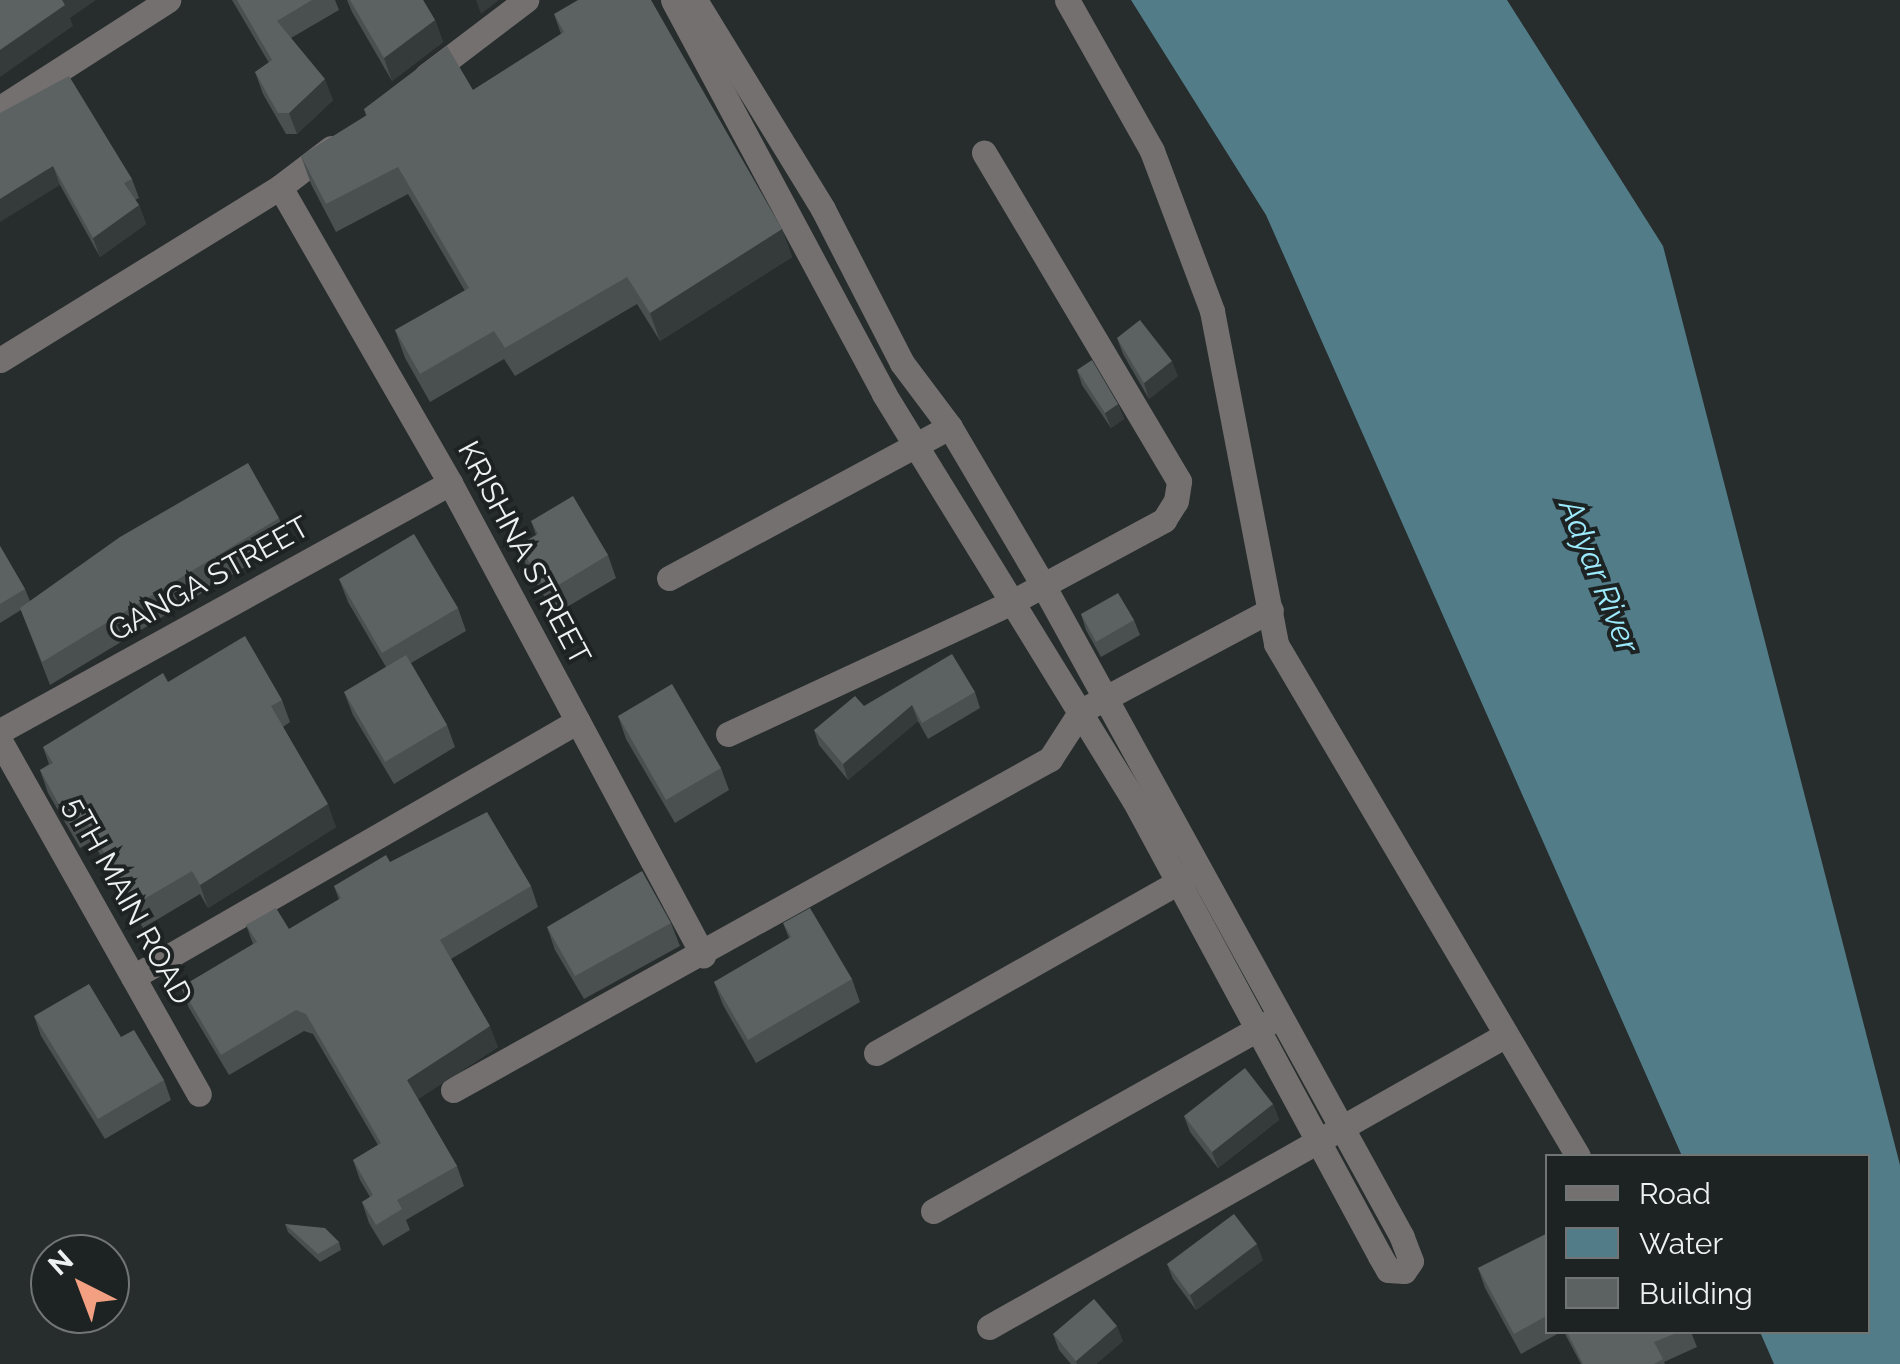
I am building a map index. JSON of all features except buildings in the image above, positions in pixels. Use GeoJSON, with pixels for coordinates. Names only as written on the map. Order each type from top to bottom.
{"type":"FeatureCollection","features":[{"type":"Feature","properties":{"kind":"street"},"geometry":{"type":"LineString","coordinates":[[0,108],[168,0]]}},
{"type":"Feature","properties":{"kind":"street"},"geometry":{"type":"LineString","coordinates":[[403,94],[526,0]]}},
{"type":"Feature","properties":{"kind":"street"},"geometry":{"type":"LineString","coordinates":[[673,0],[796,220],[863,356],[1012,602],[1190,876]]}},
{"type":"Feature","properties":{"kind":"street"},"geometry":{"type":"LineString","coordinates":[[695,0],[822,209],[902,364],[950,428],[1043,585],[1105,697],[1190,876],[1270,1022],[1341,1125],[1408,1251],[1404,1271],[1388,1270],[1317,1138],[1270,1022]]}},
{"type":"Feature","properties":{"kind":"street"},"geometry":{"type":"LineString","coordinates":[[1067,0],[1152,152],[1212,312],[1276,644],[1298,689],[1577,1154]]}},
{"type":"Feature","properties":{"kind":"street"},"geometry":{"type":"LineString","coordinates":[[0,360],[280,187],[357,129]]}},
{"type":"Feature","properties":{"kind":"street"},"geometry":{"type":"LineString","coordinates":[[728,734],[1012,602],[1164,520],[1179,481],[984,152]]}},
{"type":"Feature","properties":{"kind":"street","name":"KRISHNA STREET"},"geometry":{"type":"LineString","coordinates":[[280,187],[450,483],[703,955]]}},
{"type":"Feature","properties":{"kind":"street"},"geometry":{"type":"LineString","coordinates":[[796,220],[822,209]]}},
{"type":"Feature","properties":{"kind":"street"},"geometry":{"type":"LineString","coordinates":[[669,578],[919,450],[950,428]]}},
{"type":"Feature","properties":{"kind":"street","name":"GANGA STREET"},"geometry":{"type":"LineString","coordinates":[[0,732],[450,483]]}},
{"type":"Feature","properties":{"kind":"street"},"geometry":{"type":"LineString","coordinates":[[453,1090],[703,955],[1050,759],[1081,711],[1271,610]]}},
{"type":"Feature","properties":{"kind":"street"},"geometry":{"type":"LineString","coordinates":[[133,977],[578,721]]}},
{"type":"Feature","properties":{"kind":"street","name":"5TH MAIN ROAD"},"geometry":{"type":"LineString","coordinates":[[0,741],[199,1094]]}},
{"type":"Feature","properties":{"kind":"street"},"geometry":{"type":"LineString","coordinates":[[876,1053],[1190,876]]}},
{"type":"Feature","properties":{"kind":"street"},"geometry":{"type":"LineString","coordinates":[[933,1211],[1270,1022]]}},
{"type":"Feature","properties":{"kind":"street"},"geometry":{"type":"LineString","coordinates":[[989,1327],[1317,1138],[1504,1036]]}},
{"type":"Feature","properties":{"kind":"water","name":"Adyar River"},"geometry":{"type":"Polygon","coordinates":[[[1131,0],[1507,0],[1663,246],[1900,1165],[1900,1364],[1774,1364],[1761,1334],[1870,1334],[1870,1154],[1681,1154],[1266,215],[1131,0]]]}}]}
